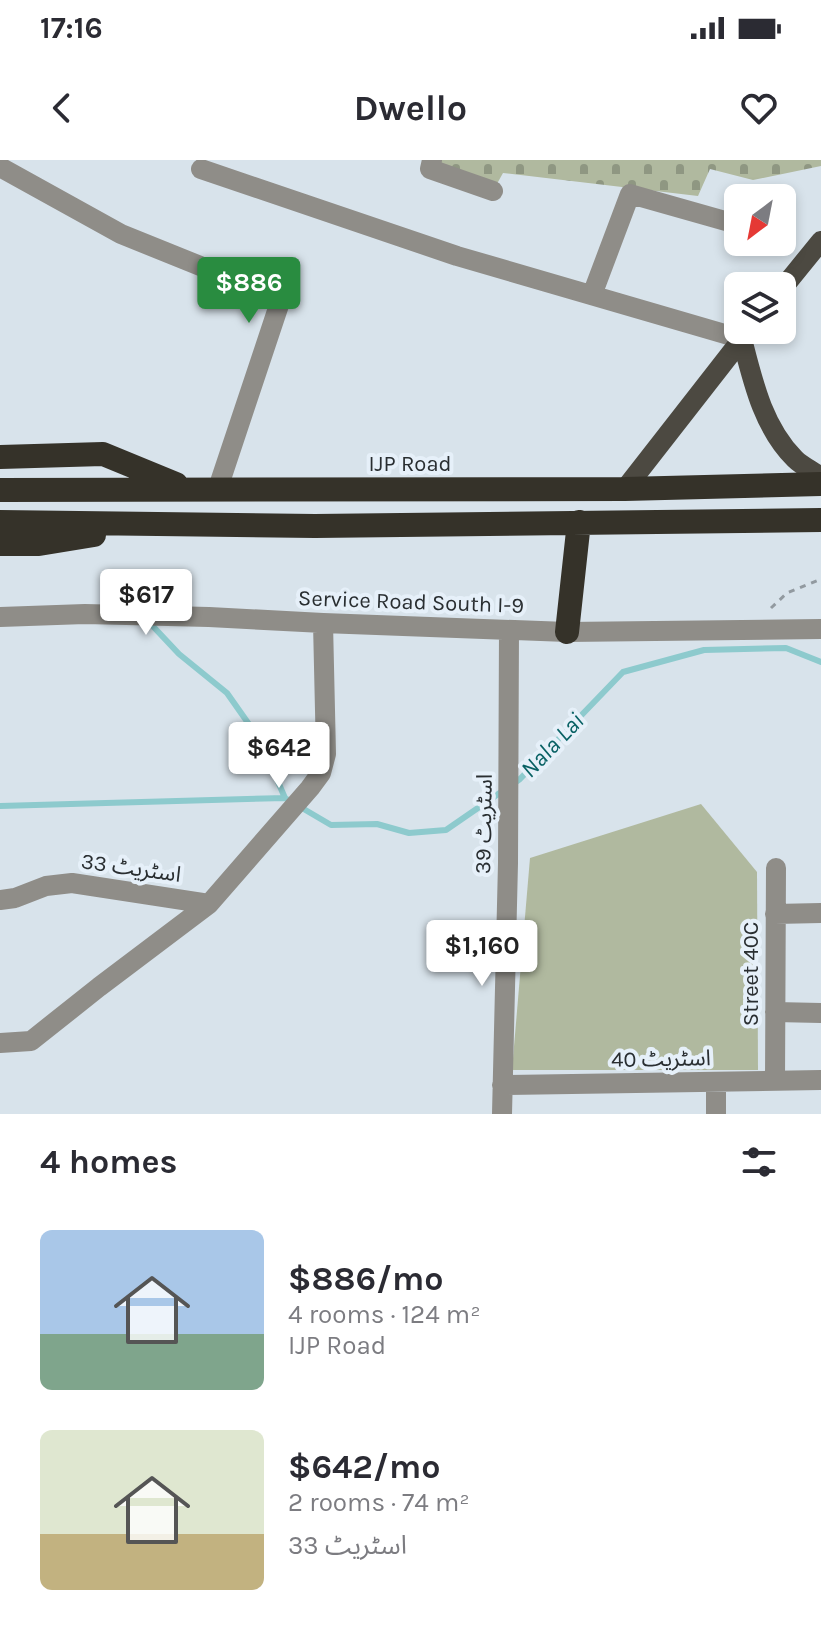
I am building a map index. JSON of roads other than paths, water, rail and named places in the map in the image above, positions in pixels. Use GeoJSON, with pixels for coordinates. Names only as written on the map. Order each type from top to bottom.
{"type":"FeatureCollection","features":[{"type":"Feature","properties":{"kind":"highway"},"geometry":{"type":"LineString","coordinates":[[0,457],[103,454],[189,490]]}},
{"type":"Feature","properties":{"kind":"highway","name":"IJP Road"},"geometry":{"type":"LineString","coordinates":[[0,490],[625,489],[821,484]]}},
{"type":"Feature","properties":{"kind":"highway"},"geometry":{"type":"LineString","coordinates":[[0,522],[315,526],[821,520]]}},
{"type":"Feature","properties":{"kind":"highway"},"geometry":{"type":"LineString","coordinates":[[567,632],[579,522]]}},
{"type":"Feature","properties":{"kind":"highway"},"geometry":{"type":"LineString","coordinates":[[0,544],[39,544],[156,524]]}},
{"type":"Feature","properties":{"kind":"main road"},"geometry":{"type":"LineString","coordinates":[[796,272],[821,241]]}},
{"type":"Feature","properties":{"kind":"main road"},"geometry":{"type":"LineString","coordinates":[[625,489],[738,344]]}},
{"type":"Feature","properties":{"kind":"main road"},"geometry":{"type":"LineString","coordinates":[[747,344],[754,386],[769,426],[795,460],[821,477]]}},
{"type":"Feature","properties":{"kind":"street"},"geometry":{"type":"LineString","coordinates":[[432,160],[430,169],[493,191]]}},
{"type":"Feature","properties":{"kind":"street"},"geometry":{"type":"LineString","coordinates":[[0,167],[121,234],[277,297],[279,305],[217,491]]}},
{"type":"Feature","properties":{"kind":"street"},"geometry":{"type":"LineString","coordinates":[[201,169],[457,256],[724,330]]}},
{"type":"Feature","properties":{"kind":"street"},"geometry":{"type":"LineString","coordinates":[[592,295],[630,194],[724,221]]}},
{"type":"Feature","properties":{"kind":"street","name":"Service Road South I-9"},"geometry":{"type":"LineString","coordinates":[[0,617],[85,614],[209,617],[567,632],[821,629]]}},
{"type":"Feature","properties":{"kind":"street"},"geometry":{"type":"LineString","coordinates":[[0,1043],[31,1041],[209,904],[310,788],[321,773],[326,754],[323,623]]}},
{"type":"Feature","properties":{"kind":"street","name":"اسٹریٹ 39"},"geometry":{"type":"LineString","coordinates":[[502,1114],[509,630]]}},
{"type":"Feature","properties":{"kind":"street","name":"Street 40C"},"geometry":{"type":"LineString","coordinates":[[775,1081],[776,868]]}},
{"type":"Feature","properties":{"kind":"street","name":"اسٹریٹ 33"},"geometry":{"type":"LineString","coordinates":[[0,900],[15,898],[46,886],[72,883],[209,904]]}},
{"type":"Feature","properties":{"kind":"street"},"geometry":{"type":"LineString","coordinates":[[775,914],[821,913]]}},
{"type":"Feature","properties":{"kind":"street"},"geometry":{"type":"LineString","coordinates":[[775,1012],[821,1013]]}},
{"type":"Feature","properties":{"kind":"street","name":"اسٹریٹ 40"},"geometry":{"type":"LineString","coordinates":[[502,1085],[821,1080]]}},
{"type":"Feature","properties":{"kind":"street"},"geometry":{"type":"LineString","coordinates":[[716,1082],[716,1114]]}},
{"type":"Feature","properties":{"kind":"waterway","name":"Nala Lai"},"geometry":{"type":"LineString","coordinates":[[105,574],[138,610]]}},
{"type":"Feature","properties":{"kind":"waterway","name":"Nala Lai"},"geometry":{"type":"LineString","coordinates":[[148,621],[179,654],[227,693],[260,740],[285,798]]}},
{"type":"Feature","properties":{"kind":"waterway","name":"Nala Lai"},"geometry":{"type":"LineString","coordinates":[[513,784],[623,672],[704,650],[786,648],[821,662]]}},
{"type":"Feature","properties":{"kind":"waterway","name":"Nala Lai"},"geometry":{"type":"LineString","coordinates":[[0,806],[285,798],[331,825],[377,824],[409,833],[446,830],[504,790]]}}]}
